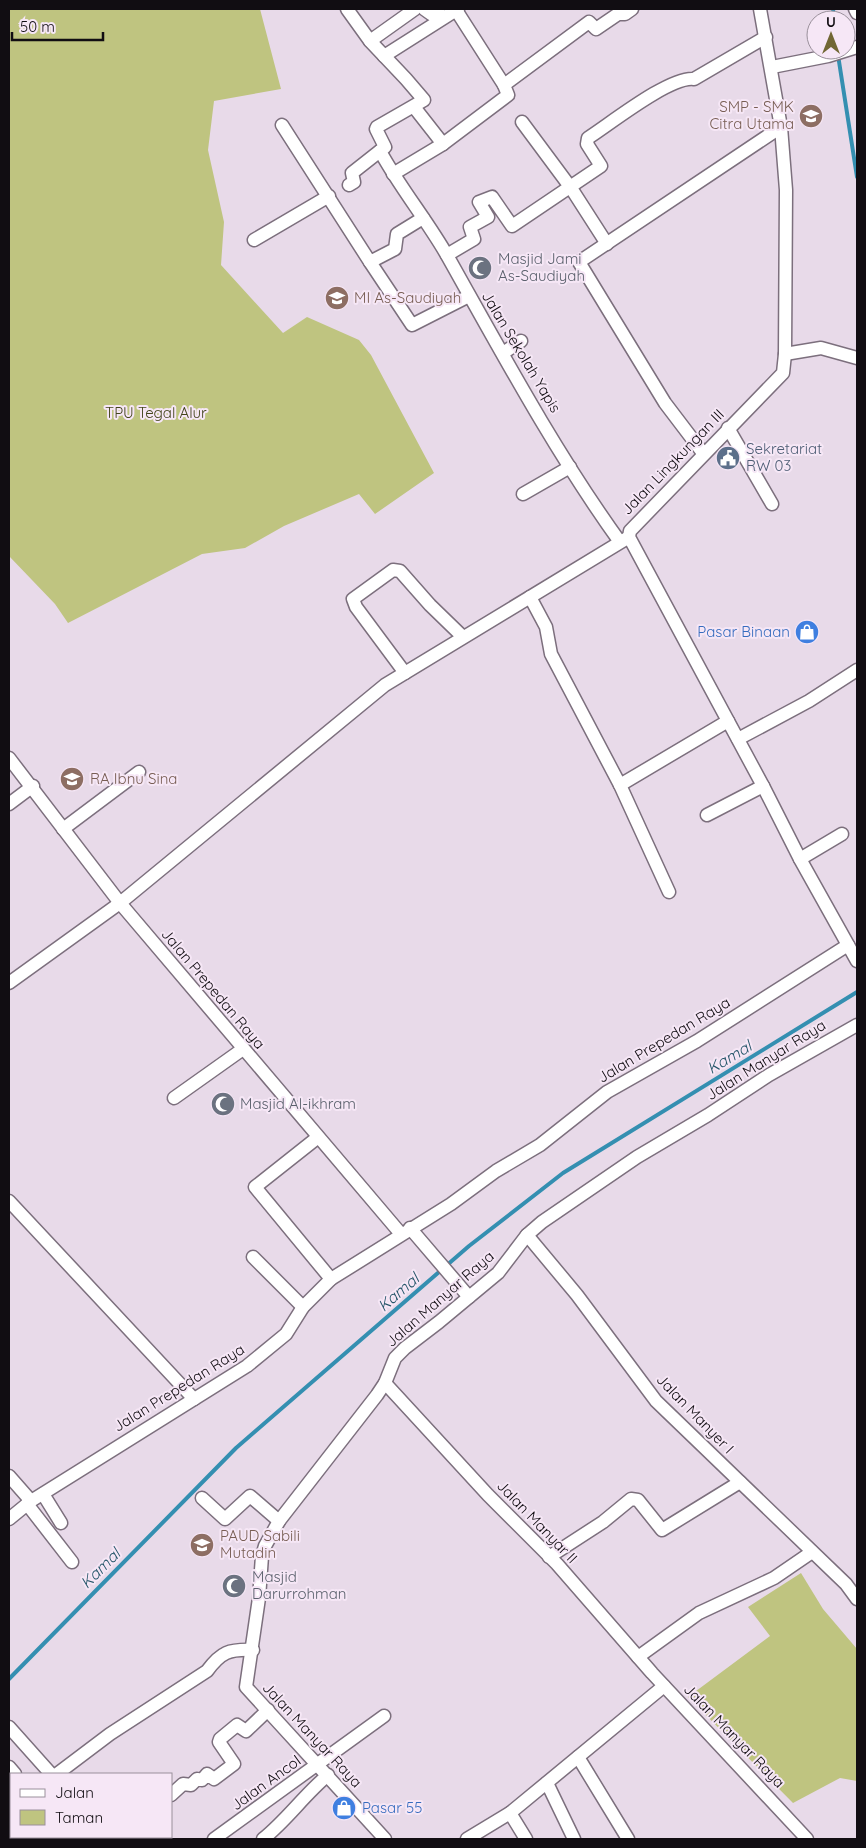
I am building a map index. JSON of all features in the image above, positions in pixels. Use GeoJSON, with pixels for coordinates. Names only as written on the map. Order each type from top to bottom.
{"type":"FeatureCollection","features":[{"type":"Feature","properties":{"kind":"street"},"geometry":{"type":"LineString","coordinates":[[347,9],[370,41],[406,78],[424,100],[414,107],[443,144]]}},
{"type":"Feature","properties":{"kind":"street"},"geometry":{"type":"LineString","coordinates":[[370,41],[415,9]]}},
{"type":"Feature","properties":{"kind":"street"},"geometry":{"type":"LineString","coordinates":[[424,9],[431,14],[439,9]]}},
{"type":"Feature","properties":{"kind":"street"},"geometry":{"type":"LineString","coordinates":[[384,56],[457,9],[508,94],[443,144],[392,174]]}},
{"type":"Feature","properties":{"kind":"street"},"geometry":{"type":"LineString","coordinates":[[504,85],[589,22],[596,29],[618,14],[626,14],[632,9]]}},
{"type":"Feature","properties":{"kind":"street","name":"Jalan Lingkungan III"},"geometry":{"type":"LineString","coordinates":[[760,9],[772,67],[781,127],[786,190],[785,354],[783,373],[703,453],[630,531],[625,539],[738,739],[800,859],[857,961]]}},
{"type":"Feature","properties":{"kind":"street"},"geometry":{"type":"LineString","coordinates":[[855,9],[857,13]]}},
{"type":"Feature","properties":{"kind":"street"},"geometry":{"type":"LineString","coordinates":[[447,255],[474,239],[470,227],[488,217],[479,202],[492,197],[512,226],[601,166],[586,144],[588,138],[662,89],[685,78],[694,79],[766,37]]}},
{"type":"Feature","properties":{"kind":"street"},"geometry":{"type":"LineString","coordinates":[[772,67],[808,60]]}},
{"type":"Feature","properties":{"kind":"street","name":"Jalan Sekolah Yapis"},"geometry":{"type":"LineString","coordinates":[[414,107],[377,127],[376,129],[386,146],[380,151],[392,174],[447,255],[469,296],[570,467],[625,539]]}},
{"type":"Feature","properties":{"kind":"street"},"geometry":{"type":"LineString","coordinates":[[522,122],[571,188],[607,244]]}},
{"type":"Feature","properties":{"kind":"street"},"geometry":{"type":"LineString","coordinates":[[282,125],[412,325],[469,296]]}},
{"type":"Feature","properties":{"kind":"street"},"geometry":{"type":"LineString","coordinates":[[703,453],[665,403],[579,264],[580,261],[781,127]]}},
{"type":"Feature","properties":{"kind":"street"},"geometry":{"type":"LineString","coordinates":[[349,185],[354,182],[352,173],[380,151]]}},
{"type":"Feature","properties":{"kind":"street"},"geometry":{"type":"LineString","coordinates":[[254,240],[329,196]]}},
{"type":"Feature","properties":{"kind":"street"},"geometry":{"type":"LineString","coordinates":[[370,262],[395,249],[397,234],[423,218]]}},
{"type":"Feature","properties":{"kind":"street"},"geometry":{"type":"LineString","coordinates":[[503,353],[521,341]]}},
{"type":"Feature","properties":{"kind":"street"},"geometry":{"type":"LineString","coordinates":[[785,354],[821,348],[857,358]]}},
{"type":"Feature","properties":{"kind":"street"},"geometry":{"type":"LineString","coordinates":[[728,428],[772,504]]}},
{"type":"Feature","properties":{"kind":"street"},"geometry":{"type":"LineString","coordinates":[[523,494],[570,467]]}},
{"type":"Feature","properties":{"kind":"street"},"geometry":{"type":"LineString","coordinates":[[9,983],[120,903],[385,684],[625,539]]}},
{"type":"Feature","properties":{"kind":"street"},"geometry":{"type":"LineString","coordinates":[[404,673],[356,606],[353,599],[393,570],[400,571],[430,605],[463,636]]}},
{"type":"Feature","properties":{"kind":"street"},"geometry":{"type":"LineString","coordinates":[[530,597],[546,627],[551,654],[620,785],[669,892]]}},
{"type":"Feature","properties":{"kind":"street"},"geometry":{"type":"LineString","coordinates":[[738,739],[809,701],[857,670]]}},
{"type":"Feature","properties":{"kind":"street"},"geometry":{"type":"LineString","coordinates":[[620,785],[728,721]]}},
{"type":"Feature","properties":{"kind":"street","name":"Jalan Prepedan Raya"},"geometry":{"type":"LineString","coordinates":[[9,758],[120,903],[243,1050],[317,1138],[405,1231]]}},
{"type":"Feature","properties":{"kind":"street"},"geometry":{"type":"LineString","coordinates":[[62,829],[139,772]]}},
{"type":"Feature","properties":{"kind":"street"},"geometry":{"type":"LineString","coordinates":[[9,804],[32,786]]}},
{"type":"Feature","properties":{"kind":"street"},"geometry":{"type":"LineString","coordinates":[[707,815],[763,786]]}},
{"type":"Feature","properties":{"kind":"street"},"geometry":{"type":"LineString","coordinates":[[800,859],[842,834]]}},
{"type":"Feature","properties":{"kind":"street","name":"Jalan Prepedan Raya"},"geometry":{"type":"LineString","coordinates":[[9,1519],[29,1503],[271,1348],[286,1334],[303,1308],[330,1278],[451,1204],[496,1171],[540,1145],[607,1092],[697,1041],[848,945]]}},
{"type":"Feature","properties":{"kind":"street","name":"Jalan Manyar Raya"},"geometry":{"type":"LineString","coordinates":[[385,1839],[246,1687],[253,1650],[262,1556],[279,1521],[385,1383],[395,1358],[404,1348],[498,1273],[527,1235],[561,1207],[637,1157],[708,1116],[769,1075],[857,1025]]}},
{"type":"Feature","properties":{"kind":"street"},"geometry":{"type":"LineString","coordinates":[[174,1098],[243,1050]]}},
{"type":"Feature","properties":{"kind":"street"},"geometry":{"type":"LineString","coordinates":[[317,1138],[255,1187],[330,1278]]}},
{"type":"Feature","properties":{"kind":"street"},"geometry":{"type":"LineString","coordinates":[[9,1201],[194,1399]]}},
{"type":"Feature","properties":{"kind":"street"},"geometry":{"type":"LineString","coordinates":[[405,1231],[427,1251],[469,1297]]}},
{"type":"Feature","properties":{"kind":"street","name":"Jalan Manyer I"},"geometry":{"type":"LineString","coordinates":[[527,1235],[577,1295],[656,1401],[846,1584],[857,1598]]}},
{"type":"Feature","properties":{"kind":"street"},"geometry":{"type":"LineString","coordinates":[[254,1257],[303,1308]]}},
{"type":"Feature","properties":{"kind":"street","name":"Jalan Manyar II"},"geometry":{"type":"LineString","coordinates":[[385,1383],[488,1496],[549,1557],[664,1686]]}},
{"type":"Feature","properties":{"kind":"street"},"geometry":{"type":"LineString","coordinates":[[9,1476],[72,1562]]}},
{"type":"Feature","properties":{"kind":"street"},"geometry":{"type":"LineString","coordinates":[[549,1557],[603,1522],[631,1499],[638,1500],[662,1530],[740,1482]]}},
{"type":"Feature","properties":{"kind":"street"},"geometry":{"type":"LineString","coordinates":[[43,1494],[61,1523]]}},
{"type":"Feature","properties":{"kind":"street"},"geometry":{"type":"LineString","coordinates":[[202,1498],[225,1519],[250,1496],[279,1521]]}},
{"type":"Feature","properties":{"kind":"street"},"geometry":{"type":"LineString","coordinates":[[638,1657],[699,1612],[774,1578],[812,1552]]}},
{"type":"Feature","properties":{"kind":"street"},"geometry":{"type":"LineString","coordinates":[[58,1773],[110,1734],[208,1671],[219,1656],[231,1651],[253,1650]]}},
{"type":"Feature","properties":{"kind":"street","name":"Jalan Manyar Raya"},"geometry":{"type":"LineString","coordinates":[[467,1839],[510,1813],[664,1686],[808,1839]]}},
{"type":"Feature","properties":{"kind":"street"},"geometry":{"type":"LineString","coordinates":[[172,1794],[183,1784],[191,1785],[196,1779],[202,1780],[207,1774],[214,1779],[234,1764],[219,1742],[220,1739],[236,1726],[246,1731],[268,1710]]}},
{"type":"Feature","properties":{"kind":"street","name":"Jalan Ancol"},"geometry":{"type":"LineString","coordinates":[[214,1839],[319,1765],[384,1716]]}},
{"type":"Feature","properties":{"kind":"street"},"geometry":{"type":"LineString","coordinates":[[9,1727],[50,1773]]}},
{"type":"Feature","properties":{"kind":"street"},"geometry":{"type":"LineString","coordinates":[[578,1757],[628,1839]]}},
{"type":"Feature","properties":{"kind":"street"},"geometry":{"type":"LineString","coordinates":[[263,1839],[282,1824],[315,1786],[328,1775]]}},
{"type":"Feature","properties":{"kind":"street"},"geometry":{"type":"LineString","coordinates":[[547,1783],[574,1839]]}},
{"type":"Feature","properties":{"kind":"street"},"geometry":{"type":"LineString","coordinates":[[510,1813],[526,1839]]}},
{"type":"Feature","properties":{"kind":"green space","name":"TPU Tegal Alur"},"geometry":{"type":"Polygon","coordinates":[[[9,9],[260,9],[281,89],[214,101],[208,150],[224,222],[221,265],[283,333],[307,317],[359,340],[371,355],[434,473],[375,514],[359,494],[284,526],[245,548],[202,554],[68,623],[55,604],[9,556],[9,9]]]}},
{"type":"Feature","properties":{"kind":"green space"},"geometry":{"type":"Polygon","coordinates":[[[801,1573],[823,1609],[857,1649],[857,1781],[840,1778],[793,1803],[688,1697],[770,1636],[748,1607],[801,1573]]]}},
{"type":"Feature","properties":{"kind":"waterway","name":"Kamal"},"geometry":{"type":"LineString","coordinates":[[839,60],[857,177]]}},
{"type":"Feature","properties":{"kind":"waterway","name":"Kamal"},"geometry":{"type":"LineString","coordinates":[[9,1679],[236,1448],[469,1246],[563,1173],[857,992]]}},
{"type":"Feature","properties":{"kind":"place","name":"SMP - SMK Citra Utama"},"geometry":{"type":"Point","coordinates":[811,116]}},
{"type":"Feature","properties":{"kind":"place","name":"Masjid Jami As-Saudiyah"},"geometry":{"type":"Point","coordinates":[480,268]}},
{"type":"Feature","properties":{"kind":"place","name":"MI As-Saudiyah"},"geometry":{"type":"Point","coordinates":[337,298]}},
{"type":"Feature","properties":{"kind":"place","name":"Sekretariat RW 03"},"geometry":{"type":"Point","coordinates":[728,458]}},
{"type":"Feature","properties":{"kind":"place","name":"Pasar Binaan"},"geometry":{"type":"Point","coordinates":[807,632]}},
{"type":"Feature","properties":{"kind":"place","name":"RA Ibnu Sina"},"geometry":{"type":"Point","coordinates":[72,779]}},
{"type":"Feature","properties":{"kind":"place","name":"Masjid Al-ikhram"},"geometry":{"type":"Point","coordinates":[223,1104]}},
{"type":"Feature","properties":{"kind":"place","name":"PAUD Sabili Mutadin"},"geometry":{"type":"Point","coordinates":[202,1545]}},
{"type":"Feature","properties":{"kind":"place","name":"Masjid Darurrohman"},"geometry":{"type":"Point","coordinates":[234,1586]}},
{"type":"Feature","properties":{"kind":"place","name":"Pasar 55"},"geometry":{"type":"Point","coordinates":[344,1808]}}]}
